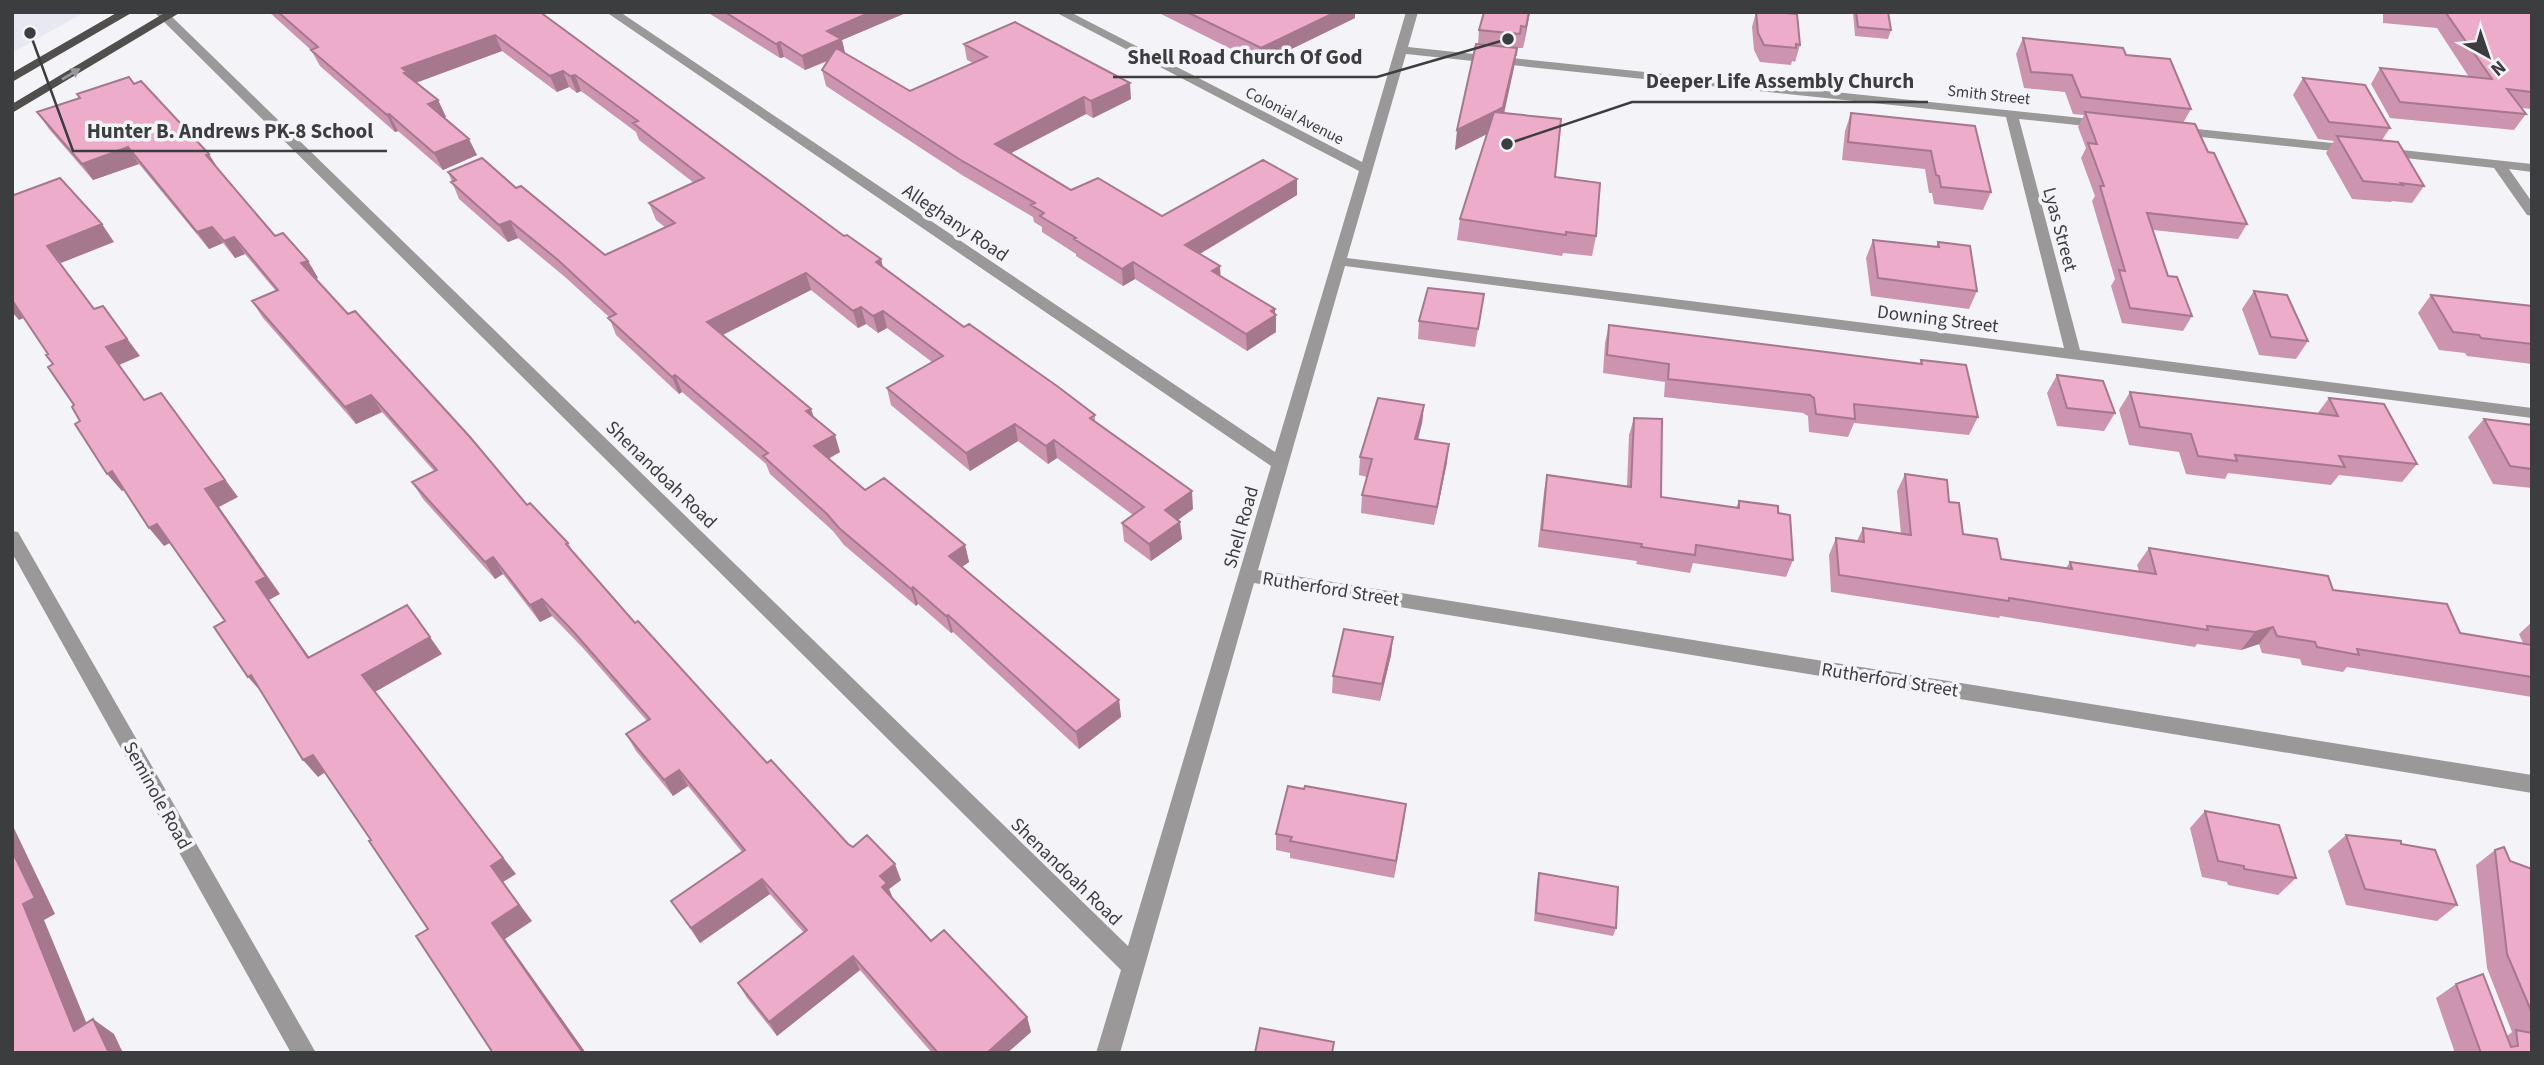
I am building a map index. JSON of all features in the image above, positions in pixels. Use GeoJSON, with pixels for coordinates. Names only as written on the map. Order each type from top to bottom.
{"type":"FeatureCollection","features":[{"type":"Feature","properties":{"kind":"main road"},"geometry":{"type":"LineString","coordinates":[[12,78],[127,12]]}},
{"type":"Feature","properties":{"kind":"main road"},"geometry":{"type":"LineString","coordinates":[[12,109],[167,14]]}},
{"type":"Feature","properties":{"kind":"street","name":"Alleghany Road"},"geometry":{"type":"LineString","coordinates":[[612,12],[1279,463]]}},
{"type":"Feature","properties":{"kind":"street","name":"Colonial Avenue"},"geometry":{"type":"LineString","coordinates":[[1061,12],[1366,169]]}},
{"type":"Feature","properties":{"kind":"street","name":"Shell Road"},"geometry":{"type":"LineString","coordinates":[[1108,1053],[1412,12]]}},
{"type":"Feature","properties":{"kind":"street","name":"Shenandoah Road"},"geometry":{"type":"LineString","coordinates":[[167,14],[1134,967]]}},
{"type":"Feature","properties":{"kind":"street","name":"Smith Street"},"geometry":{"type":"LineString","coordinates":[[1402,50],[2119,125]]}},
{"type":"Feature","properties":{"kind":"street","name":"Lyas Street"},"geometry":{"type":"LineString","coordinates":[[2011,114],[2073,355]]}},
{"type":"Feature","properties":{"kind":"street"},"geometry":{"type":"LineString","coordinates":[[2160,129],[2532,168]]}},
{"type":"Feature","properties":{"kind":"street"},"geometry":{"type":"LineString","coordinates":[[2499,164],[2532,212]]}},
{"type":"Feature","properties":{"kind":"street","name":"Downing Street"},"geometry":{"type":"LineString","coordinates":[[1340,261],[2532,414]]}},
{"type":"Feature","properties":{"kind":"street","name":"Seminole Road"},"geometry":{"type":"LineString","coordinates":[[12,537],[304,1053]]}},
{"type":"Feature","properties":{"kind":"street","name":"Rutherford Street"},"geometry":{"type":"LineString","coordinates":[[1249,575],[2532,784]]}},
{"type":"Feature","properties":{"kind":"shaded area"},"geometry":{"type":"Polygon","coordinates":[[[12,12],[85,12],[12,53],[12,12]]]}},
{"type":"Feature","properties":{"kind":"building"},"geometry":{"type":"Polygon","coordinates":[[[278,12],[540,12],[844,236],[847,235],[881,259],[876,262],[964,327],[969,324],[1057,386],[1095,415],[1090,418],[1192,491],[1165,510],[1180,522],[1149,544],[1122,523],[1144,507],[1054,440],[1046,446],[1015,424],[966,453],[887,388],[943,356],[883,311],[873,316],[861,307],[853,311],[806,273],[707,322],[811,409],[806,411],[835,435],[814,446],[865,490],[884,478],[965,545],[949,556],[1119,700],[1076,732],[948,615],[913,587],[911,589],[839,528],[763,456],[768,453],[675,375],[672,377],[608,318],[616,314],[558,260],[510,221],[499,225],[451,182],[456,180],[448,172],[482,158],[516,188],[521,186],[605,255],[675,223],[649,203],[704,178],[633,123],[638,121],[575,75],[570,76],[563,71],[550,76],[495,35],[402,68],[407,72],[404,73],[438,100],[428,104],[469,139],[434,153],[311,50],[318,47],[278,12]]]}},
{"type":"Feature","properties":{"kind":"building"},"geometry":{"type":"Polygon","coordinates":[[[725,12],[871,12],[827,31],[841,39],[802,56],[780,42],[776,44],[725,12]]]}},
{"type":"Feature","properties":{"kind":"building"},"geometry":{"type":"Polygon","coordinates":[[[1187,12],[1336,12],[1261,48],[1187,12]]]}},
{"type":"Feature","properties":{"kind":"building"},"geometry":{"type":"Polygon","coordinates":[[[1484,12],[1529,12],[1526,27],[1521,26],[1520,34],[1479,30],[1484,12]]]}},
{"type":"Feature","properties":{"kind":"building"},"geometry":{"type":"Polygon","coordinates":[[[1756,12],[1797,14],[1800,45],[1796,44],[1796,48],[1764,45],[1758,33],[1756,12]]]}},
{"type":"Feature","properties":{"kind":"building"},"geometry":{"type":"Polygon","coordinates":[[[1856,12],[1888,12],[1891,30],[1858,27],[1856,12]]]}},
{"type":"Feature","properties":{"kind":"building"},"geometry":{"type":"Polygon","coordinates":[[[2440,12],[2532,12],[2532,92],[2507,89],[2526,114],[2400,102],[2380,68],[2492,79],[2446,13],[2440,12]]]}},
{"type":"Feature","properties":{"kind":"building"},"geometry":{"type":"Polygon","coordinates":[[[1015,22],[1130,83],[1091,101],[1084,97],[995,144],[1071,190],[1098,178],[1162,216],[1263,160],[1297,179],[1185,245],[1220,266],[1212,271],[1275,309],[1271,311],[1276,315],[1246,334],[1133,262],[1122,269],[1040,216],[1044,213],[1031,205],[1035,203],[959,159],[822,70],[836,48],[910,91],[987,57],[964,44],[1015,22]]]}},
{"type":"Feature","properties":{"kind":"building"},"geometry":{"type":"Polygon","coordinates":[[[2023,38],[2123,48],[2126,55],[2170,59],[2191,109],[2081,97],[2072,75],[2031,72],[2023,38]]]}},
{"type":"Feature","properties":{"kind":"building"},"geometry":{"type":"Polygon","coordinates":[[[1476,44],[1517,48],[1503,107],[1457,130],[1476,44]]]}},
{"type":"Feature","properties":{"kind":"building"},"geometry":{"type":"Polygon","coordinates":[[[129,77],[134,84],[141,81],[209,154],[206,155],[275,236],[283,233],[308,261],[301,263],[348,314],[355,311],[470,437],[527,505],[530,503],[568,543],[566,544],[635,623],[638,621],[767,763],[771,760],[848,844],[853,847],[867,835],[895,864],[880,876],[887,883],[882,887],[931,941],[944,930],[1027,1017],[987,1053],[938,1053],[853,956],[769,1022],[738,983],[807,930],[762,879],[691,928],[671,901],[745,850],[679,770],[664,780],[626,734],[650,719],[542,599],[530,605],[493,557],[485,562],[412,482],[437,470],[371,395],[345,407],[252,301],[278,290],[234,237],[224,241],[212,227],[197,232],[128,147],[82,164],[37,112],[80,98],[77,94],[129,77]]]}},
{"type":"Feature","properties":{"kind":"building"},"geometry":{"type":"Polygon","coordinates":[[[2303,78],[2365,85],[2390,128],[2329,122],[2303,78]]]}},
{"type":"Feature","properties":{"kind":"building"},"geometry":{"type":"Polygon","coordinates":[[[1494,112],[1561,119],[1555,177],[1600,183],[1596,236],[1566,232],[1566,235],[1460,219],[1494,112]]]}},
{"type":"Feature","properties":{"kind":"building"},"geometry":{"type":"Polygon","coordinates":[[[2085,112],[2195,124],[2208,152],[2214,153],[2247,224],[2147,213],[2168,276],[2177,277],[2192,316],[2130,308],[2119,270],[2125,271],[2100,186],[2104,186],[2088,143],[2097,144],[2085,112]]]}},
{"type":"Feature","properties":{"kind":"building"},"geometry":{"type":"Polygon","coordinates":[[[1851,113],[1975,126],[1991,192],[1941,187],[1931,151],[1848,142],[1851,113]]]}},
{"type":"Feature","properties":{"kind":"building"},"geometry":{"type":"Polygon","coordinates":[[[2337,136],[2398,142],[2424,186],[2363,181],[2337,136]]]}},
{"type":"Feature","properties":{"kind":"building"},"geometry":{"type":"Polygon","coordinates":[[[60,178],[102,224],[47,246],[94,309],[103,306],[127,339],[106,347],[144,400],[161,393],[225,480],[205,489],[266,577],[256,582],[308,658],[407,605],[430,637],[362,675],[503,858],[491,866],[519,905],[492,923],[583,1053],[493,1053],[416,936],[428,929],[369,841],[371,840],[313,755],[303,760],[251,675],[248,677],[214,627],[225,621],[157,524],[149,528],[112,471],[107,474],[75,424],[80,421],[72,407],[74,405],[48,367],[53,364],[46,355],[48,354],[12,300],[12,192],[14,195],[60,178]]]}},
{"type":"Feature","properties":{"kind":"building"},"geometry":{"type":"Polygon","coordinates":[[[1873,240],[1939,247],[1938,242],[1970,246],[1977,291],[1878,278],[1873,240]]]}},
{"type":"Feature","properties":{"kind":"building"},"geometry":{"type":"Polygon","coordinates":[[[1428,288],[1484,294],[1478,329],[1419,321],[1428,288]]]}},
{"type":"Feature","properties":{"kind":"building"},"geometry":{"type":"Polygon","coordinates":[[[2254,291],[2287,295],[2308,341],[2271,337],[2254,291]]]}},
{"type":"Feature","properties":{"kind":"building"},"geometry":{"type":"Polygon","coordinates":[[[2431,295],[2532,306],[2532,344],[2453,332],[2431,295]]]}},
{"type":"Feature","properties":{"kind":"building"},"geometry":{"type":"Polygon","coordinates":[[[1609,325],[1922,364],[1921,360],[1966,365],[1978,417],[1854,404],[1855,419],[1816,414],[1814,398],[1810,395],[1668,379],[1669,364],[1607,355],[1609,325]]]}},
{"type":"Feature","properties":{"kind":"building"},"geometry":{"type":"Polygon","coordinates":[[[2057,375],[2103,381],[2115,413],[2067,408],[2057,375]]]}},
{"type":"Feature","properties":{"kind":"building"},"geometry":{"type":"Polygon","coordinates":[[[2130,392],[2338,416],[2329,398],[2384,404],[2417,464],[2339,456],[2345,467],[2235,455],[2237,461],[2198,456],[2191,434],[2140,427],[2130,392]]]}},
{"type":"Feature","properties":{"kind":"building"},"geometry":{"type":"Polygon","coordinates":[[[1378,398],[1424,405],[1415,439],[1449,444],[1437,507],[1362,495],[1372,459],[1360,457],[1378,398]]]}},
{"type":"Feature","properties":{"kind":"building"},"geometry":{"type":"Polygon","coordinates":[[[1634,418],[1662,419],[1661,497],[1739,508],[1739,501],[1778,506],[1778,513],[1790,515],[1793,560],[1696,545],[1695,555],[1641,547],[1642,544],[1542,530],[1547,475],[1631,487],[1634,418]]]}},
{"type":"Feature","properties":{"kind":"building"},"geometry":{"type":"Polygon","coordinates":[[[2484,419],[2532,425],[2532,469],[2510,466],[2484,419]]]}},
{"type":"Feature","properties":{"kind":"building"},"geometry":{"type":"Polygon","coordinates":[[[1905,474],[1947,480],[1949,502],[1959,503],[1963,534],[1997,539],[2001,559],[2072,569],[2070,562],[2156,574],[2149,548],[2328,576],[2333,590],[2447,604],[2460,633],[2532,645],[2532,677],[2357,649],[2359,655],[2317,647],[2315,642],[2277,636],[2273,627],[2255,632],[2207,626],[2208,630],[2009,598],[2009,601],[1839,575],[1836,538],[1864,542],[1863,528],[1911,535],[1905,474]]]}},
{"type":"Feature","properties":{"kind":"building"},"geometry":{"type":"Polygon","coordinates":[[[1344,629],[1393,637],[1382,684],[1333,676],[1344,629]]]}},
{"type":"Feature","properties":{"kind":"building"},"geometry":{"type":"Polygon","coordinates":[[[1288,786],[1304,789],[1305,786],[1406,804],[1396,861],[1290,841],[1292,837],[1276,834],[1288,786]]]}},
{"type":"Feature","properties":{"kind":"building"},"geometry":{"type":"Polygon","coordinates":[[[2205,811],[2279,825],[2296,878],[2244,869],[2244,866],[2218,861],[2205,811]]]}},
{"type":"Feature","properties":{"kind":"building"},"geometry":{"type":"Polygon","coordinates":[[[2346,835],[2401,841],[2401,844],[2435,850],[2457,905],[2365,889],[2346,835]]]}},
{"type":"Feature","properties":{"kind":"building"},"geometry":{"type":"Polygon","coordinates":[[[2504,847],[2510,861],[2532,869],[2532,1013],[2507,954],[2495,850],[2504,847]]]}},
{"type":"Feature","properties":{"kind":"building"},"geometry":{"type":"Polygon","coordinates":[[[12,851],[35,898],[23,904],[74,1031],[93,1019],[109,1053],[12,1053],[12,851]]]}},
{"type":"Feature","properties":{"kind":"building"},"geometry":{"type":"Polygon","coordinates":[[[1539,873],[1618,887],[1616,928],[1536,913],[1539,873]]]}},
{"type":"Feature","properties":{"kind":"building"},"geometry":{"type":"Polygon","coordinates":[[[2483,974],[2511,1047],[2518,1046],[2516,1030],[2532,1033],[2532,1053],[2481,1053],[2456,984],[2483,974]]]}},
{"type":"Feature","properties":{"kind":"building"},"geometry":{"type":"Polygon","coordinates":[[[1260,1028],[1334,1042],[1332,1053],[1255,1053],[1260,1028]]]}},
{"type":"Feature","properties":{"kind":"place","name":"Hunter B. Andrews PK-8 School"},"geometry":{"type":"Point","coordinates":[30,33]}},
{"type":"Feature","properties":{"kind":"place","name":"Shell Road Church Of God"},"geometry":{"type":"Point","coordinates":[1508,39]}},
{"type":"Feature","properties":{"kind":"place","name":"Deeper Life Assembly Church"},"geometry":{"type":"Point","coordinates":[1507,144]}}]}
